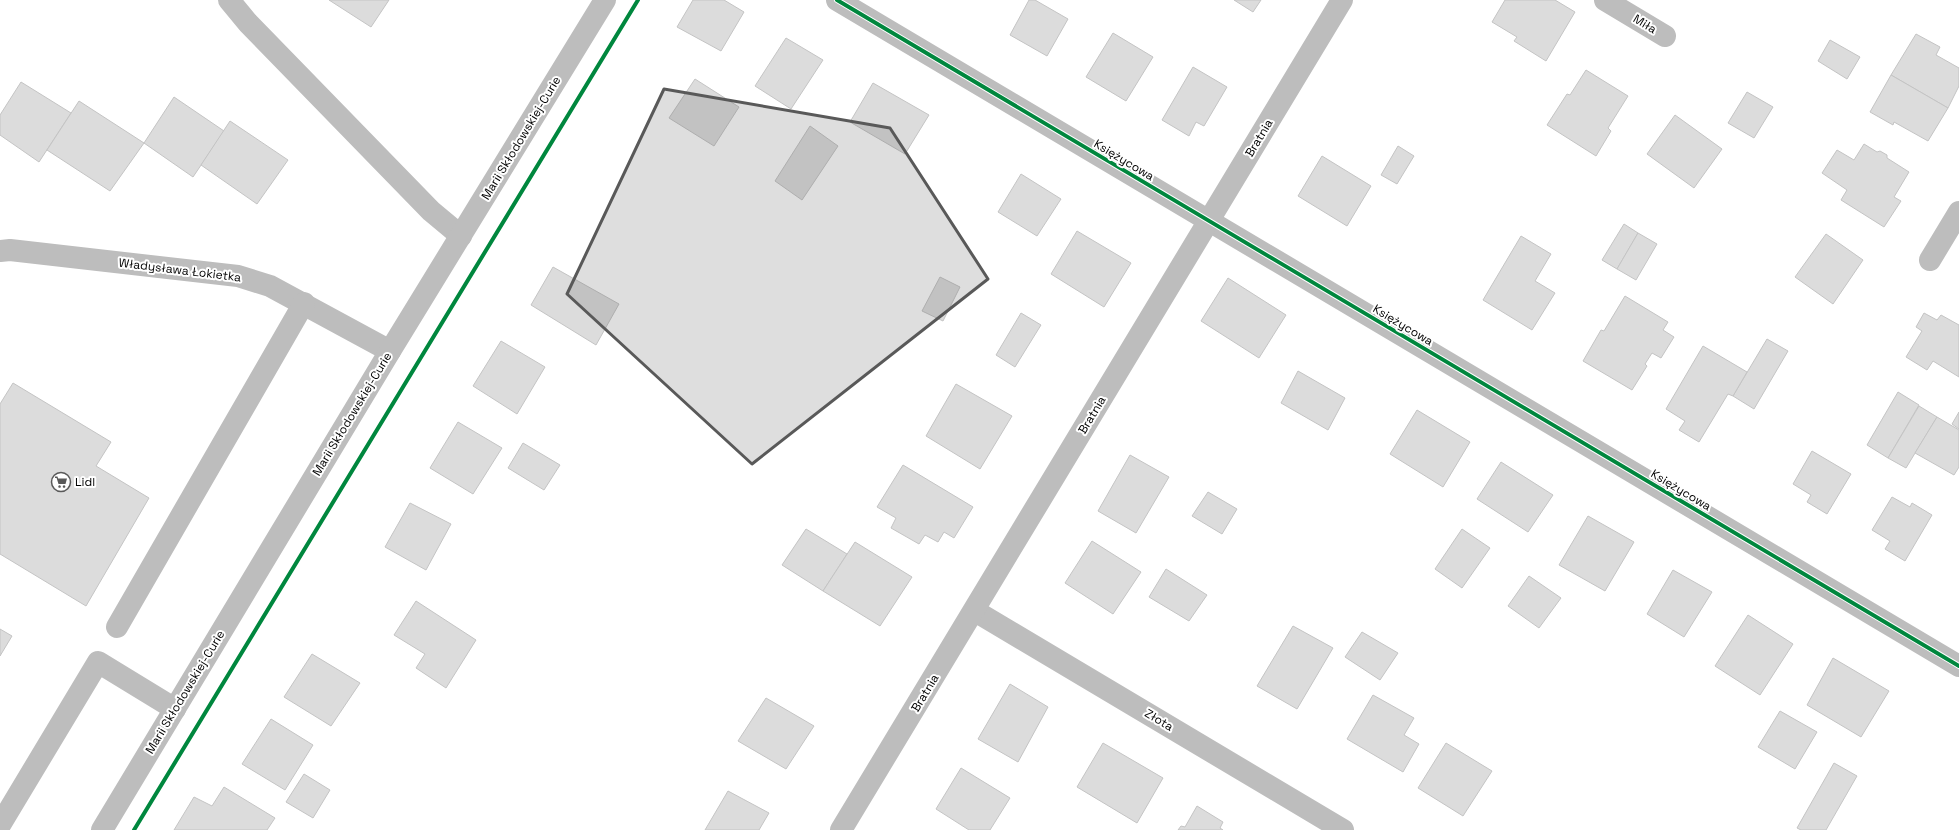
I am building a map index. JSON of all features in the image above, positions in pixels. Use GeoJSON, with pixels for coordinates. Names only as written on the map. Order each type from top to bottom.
{"type":"FeatureCollection","features":[{"type":"Feature","properties":{"kind":"street"},"geometry":{"type":"LineString","coordinates":[[229,0],[253,29],[392,172],[431,211],[461,236]]}},
{"type":"Feature","properties":{"kind":"street","name":"Marii Skłodowskiej-Curie"},"geometry":{"type":"LineString","coordinates":[[102,830],[390,351],[605,0]]}},
{"type":"Feature","properties":{"kind":"street","name":"Księżycowa"},"geometry":{"type":"LineString","coordinates":[[837,0],[1208,222],[1959,666]]}},
{"type":"Feature","properties":{"kind":"street","name":"Bratnia"},"geometry":{"type":"LineString","coordinates":[[841,830],[975,611],[1342,0]]}},
{"type":"Feature","properties":{"kind":"street","name":"Miła"},"geometry":{"type":"LineString","coordinates":[[1605,0],[1665,36]]}},
{"type":"Feature","properties":{"kind":"street"},"geometry":{"type":"LineString","coordinates":[[1930,260],[1959,212]]}},
{"type":"Feature","properties":{"kind":"street","name":"Władysława Łokietka"},"geometry":{"type":"LineString","coordinates":[[0,251],[10,250],[238,276],[270,286],[304,303],[390,351]]}},
{"type":"Feature","properties":{"kind":"street"},"geometry":{"type":"LineString","coordinates":[[117,627],[304,303]]}},
{"type":"Feature","properties":{"kind":"street","name":"Złota"},"geometry":{"type":"LineString","coordinates":[[975,611],[1343,830]]}},
{"type":"Feature","properties":{"kind":"street"},"geometry":{"type":"LineString","coordinates":[[0,825],[98,662],[175,709]]}},
{"type":"Feature","properties":{"kind":"highlighted area"},"geometry":{"type":"Polygon","coordinates":[[[664,89],[890,128],[988,279],[752,464],[567,294],[664,89]]]}},
{"type":"Feature","properties":{"kind":"building"},"geometry":{"type":"Polygon","coordinates":[[[329,0],[389,0],[371,27],[329,0]]]}},
{"type":"Feature","properties":{"kind":"building"},"geometry":{"type":"Polygon","coordinates":[[[693,0],[724,0],[744,12],[721,51],[677,27],[693,0]]]}},
{"type":"Feature","properties":{"kind":"building"},"geometry":{"type":"Polygon","coordinates":[[[1029,0],[1035,0],[1068,19],[1047,56],[1010,35],[1029,0]]]}},
{"type":"Feature","properties":{"kind":"building"},"geometry":{"type":"Polygon","coordinates":[[[1234,0],[1261,0],[1253,12],[1234,0]]]}},
{"type":"Feature","properties":{"kind":"building"},"geometry":{"type":"Polygon","coordinates":[[[1505,0],[1555,0],[1575,12],[1546,61],[1514,41],[1517,37],[1492,22],[1505,0]]]}},
{"type":"Feature","properties":{"kind":"building"},"geometry":{"type":"Polygon","coordinates":[[[1113,33],[1153,57],[1126,101],[1086,77],[1113,33]]]}},
{"type":"Feature","properties":{"kind":"building"},"geometry":{"type":"Polygon","coordinates":[[[1916,34],[1940,47],[1936,55],[1959,68],[1959,86],[1948,108],[1891,75],[1916,34]]]}},
{"type":"Feature","properties":{"kind":"building"},"geometry":{"type":"Polygon","coordinates":[[[786,38],[823,60],[791,109],[755,86],[786,38]]]}},
{"type":"Feature","properties":{"kind":"building"},"geometry":{"type":"Polygon","coordinates":[[[1830,40],[1860,57],[1847,79],[1818,61],[1830,40]]]}},
{"type":"Feature","properties":{"kind":"building"},"geometry":{"type":"Polygon","coordinates":[[[1193,67],[1227,87],[1204,126],[1196,122],[1189,136],[1162,120],[1193,67]]]}},
{"type":"Feature","properties":{"kind":"building"},"geometry":{"type":"Polygon","coordinates":[[[1586,70],[1628,96],[1608,128],[1611,131],[1596,156],[1547,125],[1567,94],[1570,95],[1586,70]]]}},
{"type":"Feature","properties":{"kind":"building"},"geometry":{"type":"Polygon","coordinates":[[[1891,75],[1948,108],[1928,141],[1894,122],[1893,125],[1870,112],[1891,75]]]}},
{"type":"Feature","properties":{"kind":"building"},"geometry":{"type":"Polygon","coordinates":[[[695,79],[739,107],[714,146],[669,118],[695,79]]]}},
{"type":"Feature","properties":{"kind":"building"},"geometry":{"type":"Polygon","coordinates":[[[21,82],[71,113],[39,162],[0,135],[0,115],[21,82]]]}},
{"type":"Feature","properties":{"kind":"building"},"geometry":{"type":"Polygon","coordinates":[[[873,83],[929,115],[905,154],[850,122],[873,83]]]}},
{"type":"Feature","properties":{"kind":"building"},"geometry":{"type":"Polygon","coordinates":[[[1747,92],[1773,107],[1754,138],[1728,123],[1747,92]]]}},
{"type":"Feature","properties":{"kind":"building"},"geometry":{"type":"Polygon","coordinates":[[[174,97],[224,131],[193,177],[144,143],[174,97]]]}},
{"type":"Feature","properties":{"kind":"building"},"geometry":{"type":"Polygon","coordinates":[[[79,101],[144,143],[110,191],[47,150],[79,101]]]}},
{"type":"Feature","properties":{"kind":"building"},"geometry":{"type":"Polygon","coordinates":[[[1675,115],[1722,149],[1694,188],[1647,154],[1675,115]]]}},
{"type":"Feature","properties":{"kind":"building"},"geometry":{"type":"Polygon","coordinates":[[[230,121],[288,160],[257,204],[201,165],[230,121]]]}},
{"type":"Feature","properties":{"kind":"building"},"geometry":{"type":"Polygon","coordinates":[[[810,126],[838,146],[802,200],[775,181],[810,126]]]}},
{"type":"Feature","properties":{"kind":"building"},"geometry":{"type":"Polygon","coordinates":[[[1864,144],[1877,152],[1880,151],[1887,155],[1887,158],[1909,172],[1894,197],[1901,201],[1884,227],[1841,200],[1847,190],[1822,173],[1837,150],[1854,160],[1864,144]]]}},
{"type":"Feature","properties":{"kind":"building"},"geometry":{"type":"Polygon","coordinates":[[[1398,146],[1414,156],[1397,184],[1381,175],[1398,146]]]}},
{"type":"Feature","properties":{"kind":"building"},"geometry":{"type":"Polygon","coordinates":[[[1322,156],[1371,186],[1347,226],[1298,196],[1322,156]]]}},
{"type":"Feature","properties":{"kind":"building"},"geometry":{"type":"Polygon","coordinates":[[[1021,174],[1061,199],[1037,236],[998,212],[1021,174]]]}},
{"type":"Feature","properties":{"kind":"building"},"geometry":{"type":"Polygon","coordinates":[[[1624,224],[1638,233],[1617,269],[1602,260],[1624,224]]]}},
{"type":"Feature","properties":{"kind":"building"},"geometry":{"type":"Polygon","coordinates":[[[1077,231],[1131,263],[1104,307],[1051,274],[1077,231]]]}},
{"type":"Feature","properties":{"kind":"building"},"geometry":{"type":"Polygon","coordinates":[[[1638,233],[1657,244],[1636,280],[1617,269],[1638,233]]]}},
{"type":"Feature","properties":{"kind":"building"},"geometry":{"type":"Polygon","coordinates":[[[1826,234],[1863,260],[1833,304],[1795,277],[1826,234]]]}},
{"type":"Feature","properties":{"kind":"building"},"geometry":{"type":"Polygon","coordinates":[[[1521,236],[1551,254],[1535,281],[1555,293],[1532,330],[1483,300],[1521,236]]]}},
{"type":"Feature","properties":{"kind":"building"},"geometry":{"type":"Polygon","coordinates":[[[553,267],[619,304],[596,345],[531,305],[553,267]]]}},
{"type":"Feature","properties":{"kind":"building"},"geometry":{"type":"Polygon","coordinates":[[[940,277],[960,287],[943,321],[922,311],[940,277]]]}},
{"type":"Feature","properties":{"kind":"building"},"geometry":{"type":"Polygon","coordinates":[[[1228,278],[1286,315],[1259,358],[1201,321],[1228,278]]]}},
{"type":"Feature","properties":{"kind":"building"},"geometry":{"type":"Polygon","coordinates":[[[1625,296],[1668,322],[1663,330],[1674,337],[1661,358],[1652,353],[1645,364],[1647,366],[1632,390],[1583,361],[1601,330],[1604,331],[1625,296]]]}},
{"type":"Feature","properties":{"kind":"building"},"geometry":{"type":"Polygon","coordinates":[[[1021,313],[1041,325],[1015,367],[996,355],[1021,313]]]}},
{"type":"Feature","properties":{"kind":"building"},"geometry":{"type":"Polygon","coordinates":[[[1924,313],[1937,320],[1941,315],[1959,325],[1959,377],[1933,361],[1927,370],[1906,357],[1922,331],[1916,327],[1924,313]]]}},
{"type":"Feature","properties":{"kind":"building"},"geometry":{"type":"Polygon","coordinates":[[[1767,339],[1788,351],[1754,409],[1733,396],[1767,339]]]}},
{"type":"Feature","properties":{"kind":"building"},"geometry":{"type":"Polygon","coordinates":[[[501,341],[545,367],[517,414],[473,386],[501,341]]]}},
{"type":"Feature","properties":{"kind":"building"},"geometry":{"type":"Polygon","coordinates":[[[1703,346],[1747,372],[1733,396],[1728,394],[1699,442],[1679,430],[1685,421],[1666,409],[1703,346]]]}},
{"type":"Feature","properties":{"kind":"building"},"geometry":{"type":"Polygon","coordinates":[[[1298,371],[1345,398],[1328,430],[1281,403],[1298,371]]]}},
{"type":"Feature","properties":{"kind":"building","name":"Lidl"},"geometry":{"type":"Polygon","coordinates":[[[13,383],[111,442],[96,466],[149,498],[86,606],[0,554],[0,404],[13,383]]]}},
{"type":"Feature","properties":{"kind":"building"},"geometry":{"type":"Polygon","coordinates":[[[956,384],[1012,416],[980,469],[926,436],[956,384]]]}},
{"type":"Feature","properties":{"kind":"building"},"geometry":{"type":"Polygon","coordinates":[[[1898,392],[1919,405],[1888,458],[1867,445],[1898,392]]]}},
{"type":"Feature","properties":{"kind":"building"},"geometry":{"type":"Polygon","coordinates":[[[1919,406],[1937,417],[1906,468],[1888,458],[1919,406]]]}},
{"type":"Feature","properties":{"kind":"building"},"geometry":{"type":"Polygon","coordinates":[[[1417,410],[1470,442],[1443,487],[1390,454],[1417,410]]]}},
{"type":"Feature","properties":{"kind":"building"},"geometry":{"type":"Polygon","coordinates":[[[1959,412],[1959,429],[1952,424],[1959,412]]]}},
{"type":"Feature","properties":{"kind":"building"},"geometry":{"type":"Polygon","coordinates":[[[1937,417],[1959,430],[1959,467],[1954,475],[1915,453],[1937,417]]]}},
{"type":"Feature","properties":{"kind":"building"},"geometry":{"type":"Polygon","coordinates":[[[458,422],[502,448],[473,494],[430,468],[458,422]]]}},
{"type":"Feature","properties":{"kind":"building"},"geometry":{"type":"Polygon","coordinates":[[[523,443],[560,465],[544,490],[508,468],[523,443]]]}},
{"type":"Feature","properties":{"kind":"building"},"geometry":{"type":"Polygon","coordinates":[[[1812,451],[1851,474],[1827,514],[1807,502],[1811,495],[1793,484],[1812,451]]]}},
{"type":"Feature","properties":{"kind":"building"},"geometry":{"type":"Polygon","coordinates":[[[1130,455],[1169,477],[1136,533],[1098,511],[1130,455]]]}},
{"type":"Feature","properties":{"kind":"building"},"geometry":{"type":"Polygon","coordinates":[[[1501,462],[1553,495],[1528,532],[1477,499],[1501,462]]]}},
{"type":"Feature","properties":{"kind":"building"},"geometry":{"type":"Polygon","coordinates":[[[903,465],[973,507],[954,538],[944,532],[938,542],[925,535],[919,544],[891,528],[896,518],[877,507],[903,465]]]}},
{"type":"Feature","properties":{"kind":"building"},"geometry":{"type":"Polygon","coordinates":[[[1208,492],[1237,509],[1222,534],[1192,516],[1208,492]]]}},
{"type":"Feature","properties":{"kind":"building"},"geometry":{"type":"Polygon","coordinates":[[[1892,497],[1910,507],[1912,503],[1932,515],[1905,561],[1885,549],[1890,541],[1872,530],[1892,497]]]}},
{"type":"Feature","properties":{"kind":"building"},"geometry":{"type":"Polygon","coordinates":[[[410,503],[451,524],[426,570],[385,547],[410,503]]]}},
{"type":"Feature","properties":{"kind":"building"},"geometry":{"type":"Polygon","coordinates":[[[1588,516],[1634,542],[1605,591],[1559,565],[1588,516]]]}},
{"type":"Feature","properties":{"kind":"building"},"geometry":{"type":"Polygon","coordinates":[[[806,529],[847,554],[823,591],[782,565],[806,529]]]}},
{"type":"Feature","properties":{"kind":"building"},"geometry":{"type":"Polygon","coordinates":[[[1462,529],[1490,548],[1462,588],[1435,569],[1462,529]]]}},
{"type":"Feature","properties":{"kind":"building"},"geometry":{"type":"Polygon","coordinates":[[[1092,541],[1141,572],[1113,614],[1065,583],[1092,541]]]}},
{"type":"Feature","properties":{"kind":"building"},"geometry":{"type":"Polygon","coordinates":[[[855,542],[912,577],[880,626],[823,591],[855,542]]]}},
{"type":"Feature","properties":{"kind":"building"},"geometry":{"type":"Polygon","coordinates":[[[1166,569],[1207,595],[1189,621],[1149,597],[1166,569]]]}},
{"type":"Feature","properties":{"kind":"building"},"geometry":{"type":"Polygon","coordinates":[[[1673,570],[1712,592],[1684,637],[1647,614],[1673,570]]]}},
{"type":"Feature","properties":{"kind":"building"},"geometry":{"type":"Polygon","coordinates":[[[1529,576],[1561,598],[1539,628],[1508,606],[1529,576]]]}},
{"type":"Feature","properties":{"kind":"building"},"geometry":{"type":"Polygon","coordinates":[[[416,601],[476,640],[446,688],[416,668],[425,654],[394,635],[416,601]]]}},
{"type":"Feature","properties":{"kind":"building"},"geometry":{"type":"Polygon","coordinates":[[[1748,615],[1793,644],[1760,695],[1715,666],[1748,615]]]}},
{"type":"Feature","properties":{"kind":"building"},"geometry":{"type":"Polygon","coordinates":[[[1293,626],[1333,648],[1297,709],[1257,686],[1293,626]]]}},
{"type":"Feature","properties":{"kind":"building"},"geometry":{"type":"Polygon","coordinates":[[[0,629],[12,636],[0,656],[0,629]]]}},
{"type":"Feature","properties":{"kind":"building"},"geometry":{"type":"Polygon","coordinates":[[[1362,632],[1398,653],[1380,680],[1345,657],[1362,632]]]}},
{"type":"Feature","properties":{"kind":"building"},"geometry":{"type":"Polygon","coordinates":[[[312,654],[360,683],[331,726],[284,697],[312,654]]]}},
{"type":"Feature","properties":{"kind":"building"},"geometry":{"type":"Polygon","coordinates":[[[1833,658],[1889,691],[1861,737],[1807,705],[1833,658]]]}},
{"type":"Feature","properties":{"kind":"building"},"geometry":{"type":"Polygon","coordinates":[[[1010,684],[1048,707],[1018,762],[978,739],[1010,684]]]}},
{"type":"Feature","properties":{"kind":"building"},"geometry":{"type":"Polygon","coordinates":[[[1373,695],[1414,718],[1404,735],[1419,744],[1403,772],[1347,739],[1373,695]]]}},
{"type":"Feature","properties":{"kind":"building"},"geometry":{"type":"Polygon","coordinates":[[[766,698],[814,726],[786,769],[738,741],[766,698]]]}},
{"type":"Feature","properties":{"kind":"building"},"geometry":{"type":"Polygon","coordinates":[[[1780,711],[1817,732],[1795,769],[1758,747],[1780,711]]]}},
{"type":"Feature","properties":{"kind":"building"},"geometry":{"type":"Polygon","coordinates":[[[271,719],[313,745],[285,790],[242,764],[271,719]]]}},
{"type":"Feature","properties":{"kind":"building"},"geometry":{"type":"Polygon","coordinates":[[[1103,743],[1163,778],[1137,823],[1077,787],[1103,743]]]}},
{"type":"Feature","properties":{"kind":"building"},"geometry":{"type":"Polygon","coordinates":[[[1446,743],[1492,771],[1463,816],[1418,788],[1446,743]]]}},
{"type":"Feature","properties":{"kind":"building"},"geometry":{"type":"Polygon","coordinates":[[[1834,763],[1857,776],[1826,830],[1801,830],[1797,828],[1834,763]]]}},
{"type":"Feature","properties":{"kind":"building"},"geometry":{"type":"Polygon","coordinates":[[[961,768],[1010,798],[990,830],[969,830],[936,809],[961,768]]]}},
{"type":"Feature","properties":{"kind":"building"},"geometry":{"type":"Polygon","coordinates":[[[304,774],[330,790],[313,818],[286,802],[304,774]]]}},
{"type":"Feature","properties":{"kind":"building"},"geometry":{"type":"Polygon","coordinates":[[[224,787],[275,818],[267,830],[174,830],[194,797],[212,806],[224,787]]]}},
{"type":"Feature","properties":{"kind":"building"},"geometry":{"type":"Polygon","coordinates":[[[728,791],[769,813],[759,830],[705,830],[728,791]]]}},
{"type":"Feature","properties":{"kind":"building"},"geometry":{"type":"Polygon","coordinates":[[[1197,806],[1223,822],[1220,828],[1223,830],[1178,830],[1181,826],[1185,827],[1197,806]]]}},
{"type":"Feature","properties":{"kind":"cycle path"},"geometry":{"type":"LineString","coordinates":[[134,830],[638,0]]}},
{"type":"Feature","properties":{"kind":"cycle path"},"geometry":{"type":"LineString","coordinates":[[837,0],[1959,666]]}},
{"type":"Feature","properties":{"kind":"place","name":"Lidl"},"geometry":{"type":"Point","coordinates":[61,482]}}]}
